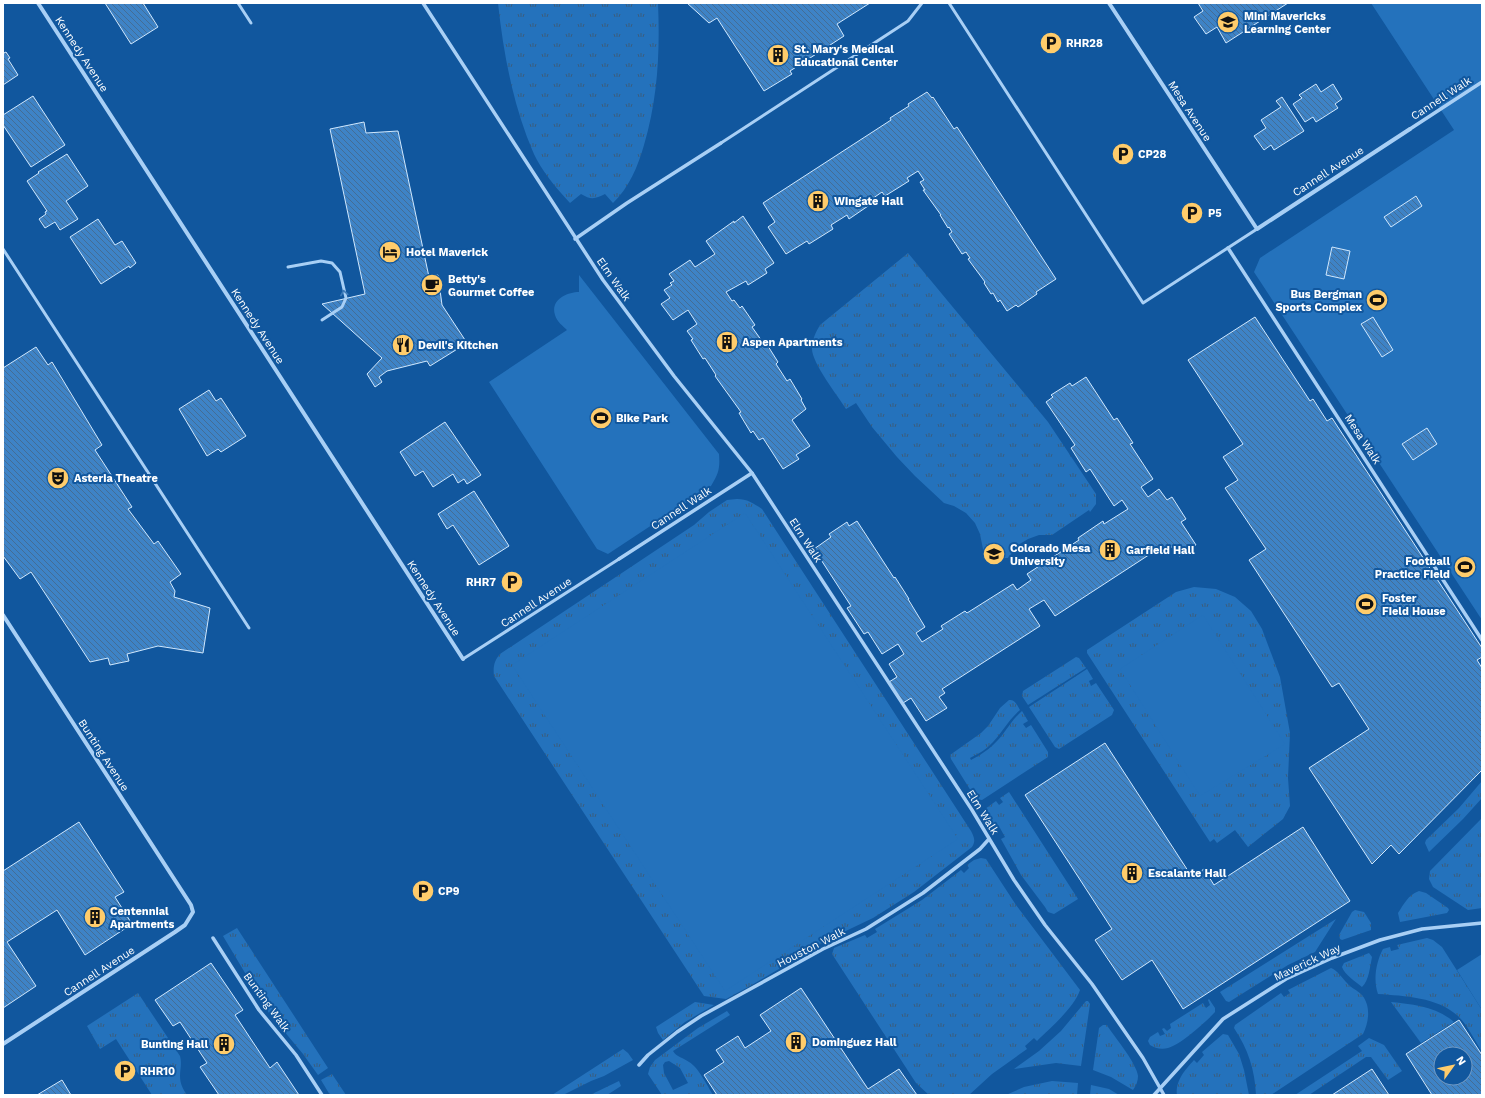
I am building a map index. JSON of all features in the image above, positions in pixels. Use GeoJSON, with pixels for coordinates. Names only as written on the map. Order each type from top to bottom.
{"type":"FeatureCollection","features":[{"type":"Feature","properties":{"kind":"street","name":"Kennedy Avenue"},"geometry":{"type":"LineString","coordinates":[[38,3],[463,659]]}},
{"type":"Feature","properties":{"kind":"street","name":"Elm Walk"},"geometry":{"type":"LineString","coordinates":[[423,3],[603,280],[656,353],[752,473],[972,810],[1014,880],[1046,925],[1092,984],[1139,1052],[1164,1095]]}},
{"type":"Feature","properties":{"kind":"street","name":"Mesa Avenue"},"geometry":{"type":"LineString","coordinates":[[1109,3],[1256,229]]}},
{"type":"Feature","properties":{"kind":"street","name":"Cannell Walk"},"geometry":{"type":"LineString","coordinates":[[1410,129],[1482,82]]}},
{"type":"Feature","properties":{"kind":"street","name":"Cannell Avenue"},"geometry":{"type":"LineString","coordinates":[[1256,229],[1410,129]]}},
{"type":"Feature","properties":{"kind":"street"},"geometry":{"type":"LineString","coordinates":[[576,239],[721,143]]}},
{"type":"Feature","properties":{"kind":"street","name":"Mesa Walk"},"geometry":{"type":"LineString","coordinates":[[1228,248],[1482,640]]}},
{"type":"Feature","properties":{"kind":"street","name":"Cannell Walk"},"geometry":{"type":"LineString","coordinates":[[619,559],[752,473]]}},
{"type":"Feature","properties":{"kind":"street","name":"Bunting Avenue"},"geometry":{"type":"LineString","coordinates":[[3,615],[191,905]]}},
{"type":"Feature","properties":{"kind":"street","name":"Houston Walk"},"geometry":{"type":"LineString","coordinates":[[639,1065],[648,1055],[677,1032],[701,1016],[823,949],[866,929],[923,893],[980,849],[989,839]]}},
{"type":"Feature","properties":{"kind":"street","name":"Cannell Avenue"},"geometry":{"type":"LineString","coordinates":[[3,1044],[185,925],[193,912],[191,905]]}},
{"type":"Feature","properties":{"kind":"street","name":"Maverick Way"},"geometry":{"type":"LineString","coordinates":[[1154,1095],[1223,1019],[1286,979],[1332,958],[1380,940],[1422,929],[1482,923]]}},
{"type":"Feature","properties":{"kind":"street","name":"Bunting Walk"},"geometry":{"type":"LineString","coordinates":[[213,938],[259,1010],[296,1054],[322,1095]]}},
{"type":"Feature","properties":{"kind":"lane"},"geometry":{"type":"LineString","coordinates":[[238,3],[251,24]]}},
{"type":"Feature","properties":{"kind":"lane"},"geometry":{"type":"LineString","coordinates":[[721,143],[908,20],[922,3]]}},
{"type":"Feature","properties":{"kind":"lane"},"geometry":{"type":"LineString","coordinates":[[949,3],[1143,303],[1256,229]]}},
{"type":"Feature","properties":{"kind":"lane"},"geometry":{"type":"LineString","coordinates":[[3,249],[249,628]]}},
{"type":"Feature","properties":{"kind":"lane"},"geometry":{"type":"LineString","coordinates":[[288,267],[321,261],[332,263],[340,272],[346,298],[342,307],[322,320]]}},
{"type":"Feature","properties":{"kind":"lane","name":"Cannell Avenue"},"geometry":{"type":"LineString","coordinates":[[463,659],[619,559]]}},
{"type":"Feature","properties":{"kind":"green space"},"geometry":{"type":"Polygon","coordinates":[[[498,3],[658,3],[659,39],[657,74],[649,127],[636,169],[624,191],[613,203],[605,194],[593,198],[581,194],[570,203],[552,183],[537,160],[521,121],[512,88],[502,37],[498,3]]]}},
{"type":"Feature","properties":{"kind":"green space","name":"Bus Bergman Sports Complex"},"geometry":{"type":"Polygon","coordinates":[[[1371,3],[1482,3],[1482,620],[1254,272],[1260,258],[1454,130],[1371,3]]]}},
{"type":"Feature","properties":{"kind":"green space"},"geometry":{"type":"Polygon","coordinates":[[[908,253],[1048,422],[1096,494],[1096,504],[1090,512],[1089,510],[1052,535],[1039,535],[1028,539],[1018,545],[1008,558],[998,558],[989,555],[983,549],[980,534],[975,523],[966,513],[954,506],[944,503],[915,476],[872,427],[856,403],[846,409],[821,371],[813,355],[813,342],[820,325],[908,253]]]}},
{"type":"Feature","properties":{"kind":"green space","name":"Bike Park"},"geometry":{"type":"Polygon","coordinates":[[[579,275],[719,454],[718,470],[711,486],[608,554],[597,549],[489,382],[567,330],[560,324],[555,315],[555,305],[557,301],[565,295],[579,292],[579,275]]]}},
{"type":"Feature","properties":{"kind":"green space"},"geometry":{"type":"Polygon","coordinates":[[[737,499],[750,502],[762,509],[971,831],[974,841],[972,847],[914,892],[873,918],[831,938],[726,999],[704,996],[494,676],[494,664],[500,654],[694,525],[709,512],[727,500],[737,499]]]}},
{"type":"Feature","properties":{"kind":"green space"},"geometry":{"type":"Polygon","coordinates":[[[745,513],[958,839],[725,991],[512,665],[745,513]]]}},
{"type":"Feature","properties":{"kind":"green space"},"geometry":{"type":"Polygon","coordinates":[[[1194,587],[1216,589],[1235,597],[1251,611],[1262,629],[1280,677],[1290,733],[1288,778],[1290,806],[1283,819],[1248,847],[1235,830],[1217,843],[1214,839],[1210,842],[1087,653],[1087,650],[1176,592],[1194,587]]]}},
{"type":"Feature","properties":{"kind":"green space"},"geometry":{"type":"Polygon","coordinates":[[[1203,615],[1285,744],[1200,796],[1120,669],[1203,615]]]}},
{"type":"Feature","properties":{"kind":"green space"},"geometry":{"type":"Polygon","coordinates":[[[1076,657],[1079,658],[1086,668],[1028,705],[1022,696],[1023,691],[1076,657]]]}},
{"type":"Feature","properties":{"kind":"green space"},"geometry":{"type":"Polygon","coordinates":[[[1087,669],[1093,679],[1089,681],[1091,686],[1096,683],[1114,710],[1112,715],[1059,749],[1055,747],[1029,707],[1087,669]]]}},
{"type":"Feature","properties":{"kind":"green space"},"geometry":{"type":"Polygon","coordinates":[[[1009,700],[1014,701],[1020,710],[993,742],[985,750],[970,758],[971,760],[993,745],[1022,711],[1028,721],[1023,724],[1026,728],[1031,725],[1048,752],[1048,757],[982,800],[976,799],[950,755],[981,733],[988,726],[1000,708],[1009,700]]]}},
{"type":"Feature","properties":{"kind":"green space"},"geometry":{"type":"Polygon","coordinates":[[[1482,781],[1482,798],[1429,852],[1425,843],[1426,840],[1459,808],[1482,781]]]}},
{"type":"Feature","properties":{"kind":"green space"},"geometry":{"type":"Polygon","coordinates":[[[1009,792],[1078,899],[1054,914],[1048,912],[1021,875],[1001,839],[1005,837],[1000,828],[996,829],[985,812],[985,809],[996,801],[999,805],[1003,802],[1000,798],[1009,792]]]}},
{"type":"Feature","properties":{"kind":"green space"},"geometry":{"type":"Polygon","coordinates":[[[1482,818],[1482,908],[1468,910],[1433,887],[1429,879],[1430,871],[1482,818]]]}},
{"type":"Feature","properties":{"kind":"green space"},"geometry":{"type":"Polygon","coordinates":[[[981,858],[986,859],[1016,905],[1080,990],[1073,1004],[1055,1024],[1037,1041],[1034,1038],[1025,1046],[1027,1049],[992,1074],[969,1095],[929,1095],[916,1083],[832,954],[834,948],[865,935],[867,938],[877,932],[875,929],[922,900],[961,870],[964,873],[969,868],[967,865],[974,860],[981,858]]]}},
{"type":"Feature","properties":{"kind":"green space"},"geometry":{"type":"Polygon","coordinates":[[[1419,891],[1426,893],[1449,910],[1447,913],[1400,922],[1398,913],[1404,903],[1409,897],[1419,891]]]}},
{"type":"Feature","properties":{"kind":"green space"},"geometry":{"type":"Polygon","coordinates":[[[1355,910],[1364,912],[1371,923],[1371,930],[1342,940],[1340,939],[1339,935],[1352,912],[1355,910]]]}},
{"type":"Feature","properties":{"kind":"green space"},"geometry":{"type":"Polygon","coordinates":[[[1336,919],[1315,952],[1288,965],[1229,1002],[1226,1001],[1220,992],[1336,919]]]}},
{"type":"Feature","properties":{"kind":"green space"},"geometry":{"type":"Polygon","coordinates":[[[237,928],[328,1068],[318,1075],[303,1054],[269,1013],[223,936],[237,928]]]}},
{"type":"Feature","properties":{"kind":"green space"},"geometry":{"type":"Polygon","coordinates":[[[1427,938],[1433,940],[1442,947],[1482,1010],[1482,1052],[1465,1023],[1450,1010],[1431,1001],[1378,994],[1376,989],[1376,971],[1383,949],[1390,947],[1391,951],[1399,949],[1397,945],[1427,938]]]}},
{"type":"Feature","properties":{"kind":"green space"},"geometry":{"type":"Polygon","coordinates":[[[1369,953],[1372,957],[1370,969],[1368,977],[1362,987],[1343,970],[1342,967],[1344,963],[1369,953]]]}},
{"type":"Feature","properties":{"kind":"green space"},"geometry":{"type":"Polygon","coordinates":[[[1482,954],[1482,1010],[1457,970],[1482,954]]]}},
{"type":"Feature","properties":{"kind":"green space"},"geometry":{"type":"Polygon","coordinates":[[[1331,968],[1365,999],[1368,1009],[1368,1019],[1363,1034],[1271,1095],[1256,1095],[1250,1060],[1234,1028],[1235,1025],[1281,993],[1284,997],[1290,993],[1288,990],[1331,968]]]}},
{"type":"Feature","properties":{"kind":"green space"},"geometry":{"type":"Polygon","coordinates":[[[138,993],[180,1056],[181,1082],[187,1095],[152,1095],[116,1039],[100,1049],[87,1026],[138,993]]]}},
{"type":"Feature","properties":{"kind":"green space"},"geometry":{"type":"Polygon","coordinates":[[[1209,999],[1215,1008],[1215,1012],[1193,1033],[1179,1043],[1168,1048],[1163,1049],[1150,1045],[1148,1041],[1150,1037],[1158,1032],[1160,1036],[1165,1034],[1162,1029],[1164,1028],[1167,1031],[1171,1028],[1170,1024],[1203,1003],[1206,1008],[1210,1005],[1209,999]]]}},
{"type":"Feature","properties":{"kind":"green space"},"geometry":{"type":"Polygon","coordinates":[[[1086,1001],[1090,1004],[1081,1066],[1056,1063],[1014,1069],[1039,1051],[1061,1031],[1086,1001]]]}},
{"type":"Feature","properties":{"kind":"green space"},"geometry":{"type":"Polygon","coordinates":[[[695,1002],[714,1005],[685,1022],[663,1040],[656,1027],[695,1002]]]}},
{"type":"Feature","properties":{"kind":"green space"},"geometry":{"type":"Polygon","coordinates":[[[1391,1002],[1424,1007],[1440,1013],[1454,1022],[1421,1043],[1391,1002]]]}},
{"type":"Feature","properties":{"kind":"green space"},"geometry":{"type":"Polygon","coordinates":[[[727,1011],[730,1015],[673,1051],[676,1055],[696,1068],[713,1095],[662,1095],[648,1074],[650,1067],[655,1060],[698,1028],[727,1011]],[[669,1061],[665,1062],[663,1065],[664,1073],[673,1090],[688,1083],[680,1068],[669,1061]]]}},
{"type":"Feature","properties":{"kind":"green space"},"geometry":{"type":"Polygon","coordinates":[[[1103,1025],[1107,1025],[1137,1071],[1138,1080],[1133,1090],[1111,1077],[1093,1070],[1099,1028],[1103,1025]]]}},
{"type":"Feature","properties":{"kind":"green space"},"geometry":{"type":"Polygon","coordinates":[[[1223,1034],[1228,1035],[1239,1054],[1249,1095],[1177,1095],[1179,1080],[1184,1072],[1194,1060],[1197,1063],[1204,1055],[1202,1052],[1223,1034]]]}},
{"type":"Feature","properties":{"kind":"green space"},"geometry":{"type":"Polygon","coordinates":[[[1369,1038],[1384,1045],[1402,1071],[1388,1080],[1371,1057],[1366,1057],[1309,1095],[1295,1095],[1362,1051],[1358,1046],[1369,1038]]]}},
{"type":"Feature","properties":{"kind":"green space"},"geometry":{"type":"Polygon","coordinates":[[[623,1049],[633,1060],[604,1076],[563,1095],[552,1095],[623,1049]]]}},
{"type":"Feature","properties":{"kind":"green space"},"geometry":{"type":"Polygon","coordinates":[[[332,1074],[346,1095],[330,1095],[321,1080],[332,1074]]]}},
{"type":"Feature","properties":{"kind":"green space"},"geometry":{"type":"Polygon","coordinates":[[[619,1081],[621,1086],[607,1095],[590,1095],[619,1081]]]}},
{"type":"Feature","properties":{"kind":"green space"},"geometry":{"type":"Polygon","coordinates":[[[1052,1081],[1078,1083],[1077,1095],[1006,1095],[1024,1087],[1052,1081]]]}},
{"type":"Feature","properties":{"kind":"green space"},"geometry":{"type":"Polygon","coordinates":[[[1091,1085],[1109,1089],[1119,1095],[1090,1095],[1091,1085]]]}},
{"type":"Feature","properties":{"kind":"building"},"geometry":{"type":"Polygon","coordinates":[[[105,3],[143,3],[158,27],[131,44],[105,3]]]}},
{"type":"Feature","properties":{"kind":"building","name":"St. Mary's Medical Educational Center"},"geometry":{"type":"Polygon","coordinates":[[[687,3],[870,3],[837,24],[844,36],[790,71],[792,74],[764,91],[717,18],[709,23],[687,3]]]}},
{"type":"Feature","properties":{"kind":"building","name":"Mini Mavericks Learning Center"},"geometry":{"type":"Polygon","coordinates":[[[1198,3],[1288,3],[1226,43],[1217,27],[1206,34],[1194,17],[1203,11],[1198,3]]]}},
{"type":"Feature","properties":{"kind":"building"},"geometry":{"type":"Polygon","coordinates":[[[3,51],[4,53],[6,52],[10,58],[8,59],[18,75],[3,85],[3,51]]]}},
{"type":"Feature","properties":{"kind":"building"},"geometry":{"type":"Polygon","coordinates":[[[1316,84],[1321,92],[1333,84],[1342,99],[1335,104],[1338,108],[1316,122],[1313,117],[1305,122],[1293,104],[1302,98],[1299,95],[1316,84]]]}},
{"type":"Feature","properties":{"kind":"building","name":"Wingate Hall"},"geometry":{"type":"Polygon","coordinates":[[[927,92],[932,98],[933,97],[954,129],[957,127],[1056,279],[1036,292],[1037,294],[1018,307],[1016,305],[1007,311],[1000,300],[998,302],[993,293],[991,294],[984,283],[985,282],[968,259],[970,258],[966,252],[962,254],[949,234],[952,232],[923,190],[925,190],[920,182],[924,180],[918,171],[907,178],[909,181],[885,196],[882,192],[869,201],[871,204],[849,219],[847,215],[831,225],[833,229],[809,244],[807,241],[786,254],[768,227],[775,222],[763,203],[891,120],[890,118],[909,106],[908,104],[927,92]]]}},
{"type":"Feature","properties":{"kind":"building"},"geometry":{"type":"Polygon","coordinates":[[[33,96],[65,145],[31,167],[3,125],[3,115],[33,96]]]}},
{"type":"Feature","properties":{"kind":"building"},"geometry":{"type":"Polygon","coordinates":[[[1282,97],[1304,131],[1274,150],[1271,145],[1264,150],[1254,136],[1266,128],[1261,120],[1281,107],[1276,101],[1282,97]]]}},
{"type":"Feature","properties":{"kind":"building","name":"Hotel Maverick"},"geometry":{"type":"Polygon","coordinates":[[[364,122],[366,133],[398,131],[429,277],[438,275],[442,305],[467,343],[430,366],[427,361],[387,371],[379,377],[382,382],[375,387],[367,374],[382,358],[322,304],[365,294],[330,129],[364,122]]]}},
{"type":"Feature","properties":{"kind":"building"},"geometry":{"type":"Polygon","coordinates":[[[67,154],[88,186],[66,201],[78,219],[60,230],[55,222],[45,228],[39,219],[46,214],[45,212],[47,211],[27,181],[39,173],[38,172],[67,154]]]}},
{"type":"Feature","properties":{"kind":"building"},"geometry":{"type":"Polygon","coordinates":[[[1416,196],[1422,206],[1391,227],[1384,217],[1416,196]]]}},
{"type":"Feature","properties":{"kind":"building","name":"Aspen Apartments"},"geometry":{"type":"Polygon","coordinates":[[[743,216],[774,263],[765,269],[767,273],[748,285],[746,281],[726,292],[732,301],[734,300],[740,308],[742,306],[755,325],[752,327],[764,344],[766,343],[778,362],[776,364],[787,381],[790,379],[806,409],[792,420],[810,446],[796,455],[799,459],[783,469],[763,438],[759,440],[753,431],[751,433],[739,413],[741,412],[715,376],[716,375],[705,358],[703,359],[691,340],[693,339],[687,331],[697,324],[688,310],[673,320],[661,304],[670,298],[664,290],[672,285],[670,283],[674,281],[669,274],[690,260],[695,267],[715,254],[706,241],[743,216]]]}},
{"type":"Feature","properties":{"kind":"building"},"geometry":{"type":"Polygon","coordinates":[[[98,219],[115,245],[122,241],[136,263],[130,268],[129,266],[101,284],[70,237],[98,219]]]}},
{"type":"Feature","properties":{"kind":"building"},"geometry":{"type":"Polygon","coordinates":[[[1332,247],[1350,251],[1344,279],[1326,275],[1332,247]]]}},
{"type":"Feature","properties":{"kind":"building","name":"Foster Field House"},"geometry":{"type":"Polygon","coordinates":[[[1255,317],[1310,401],[1313,399],[1327,421],[1332,418],[1482,648],[1482,657],[1477,660],[1482,668],[1482,770],[1399,854],[1391,845],[1372,864],[1309,768],[1369,729],[1339,683],[1332,687],[1249,560],[1266,549],[1225,488],[1238,480],[1223,457],[1243,444],[1188,360],[1255,317]]]}},
{"type":"Feature","properties":{"kind":"building"},"geometry":{"type":"Polygon","coordinates":[[[1373,317],[1393,350],[1382,357],[1361,324],[1373,317]]]}},
{"type":"Feature","properties":{"kind":"building","name":"Asteria Theatre"},"geometry":{"type":"Polygon","coordinates":[[[36,347],[48,365],[52,362],[102,445],[95,450],[132,507],[128,509],[154,544],[158,541],[181,574],[170,582],[175,591],[174,597],[210,608],[203,653],[158,646],[127,654],[129,661],[110,665],[108,658],[90,662],[31,572],[20,579],[3,556],[3,368],[36,347]]]}},
{"type":"Feature","properties":{"kind":"building","name":"Garfield Hall"},"geometry":{"type":"Polygon","coordinates":[[[1086,377],[1114,420],[1117,418],[1133,443],[1130,444],[1153,479],[1141,487],[1148,497],[1159,489],[1167,500],[1172,497],[1186,519],[1181,522],[1196,545],[1179,556],[1173,546],[1164,552],[1161,547],[1055,616],[1044,600],[1029,609],[1040,626],[942,689],[945,693],[939,697],[947,708],[926,721],[911,698],[903,703],[889,682],[897,677],[889,664],[904,654],[898,644],[882,654],[868,632],[864,634],[847,608],[851,606],[814,549],[831,537],[829,534],[847,522],[849,526],[857,521],[894,578],[895,577],[925,627],[916,633],[922,642],[943,629],[941,626],[965,611],[967,613],[1013,584],[1017,590],[1031,580],[1027,574],[1079,540],[1078,538],[1103,521],[1104,524],[1128,509],[1122,500],[1114,506],[1090,469],[1086,472],[1071,448],[1075,445],[1046,402],[1053,397],[1051,395],[1070,383],[1072,386],[1086,377]]]}},
{"type":"Feature","properties":{"kind":"building"},"geometry":{"type":"Polygon","coordinates":[[[209,390],[216,401],[221,398],[246,436],[221,452],[218,449],[207,456],[179,409],[209,390]]]}},
{"type":"Feature","properties":{"kind":"building"},"geometry":{"type":"Polygon","coordinates":[[[445,422],[481,475],[467,484],[464,479],[458,483],[453,474],[433,487],[423,471],[415,476],[400,452],[445,422]]]}},
{"type":"Feature","properties":{"kind":"building"},"geometry":{"type":"Polygon","coordinates":[[[1427,428],[1437,444],[1413,460],[1402,444],[1427,428]]]}},
{"type":"Feature","properties":{"kind":"building"},"geometry":{"type":"Polygon","coordinates":[[[474,491],[509,546],[479,565],[453,525],[447,529],[438,514],[474,491]]]}},
{"type":"Feature","properties":{"kind":"building","name":"Escalante Hall"},"geometry":{"type":"Polygon","coordinates":[[[1105,743],[1192,877],[1204,869],[1214,885],[1303,827],[1350,901],[1183,1009],[1152,960],[1122,980],[1095,940],[1112,929],[1025,795],[1105,743]]]}},
{"type":"Feature","properties":{"kind":"building","name":"Centennial Apartments"},"geometry":{"type":"Polygon","coordinates":[[[79,822],[124,892],[115,897],[132,924],[85,955],[57,910],[7,942],[36,986],[3,1008],[3,871],[79,822]]]}},
{"type":"Feature","properties":{"kind":"building","name":"Bunting Hall"},"geometry":{"type":"Polygon","coordinates":[[[211,963],[243,1010],[235,1015],[270,1068],[277,1062],[299,1095],[219,1095],[200,1067],[207,1063],[180,1022],[173,1026],[155,1000],[211,963]]]}},
{"type":"Feature","properties":{"kind":"building","name":"Dominguez Hall"},"geometry":{"type":"Polygon","coordinates":[[[801,988],[868,1089],[899,1069],[917,1095],[717,1095],[704,1075],[724,1062],[716,1050],[738,1036],[745,1048],[771,1031],[760,1015],[801,988]]]}},
{"type":"Feature","properties":{"kind":"building"},"geometry":{"type":"Polygon","coordinates":[[[1459,1020],[1482,1055],[1482,1095],[1432,1095],[1406,1054],[1459,1020]]]}},
{"type":"Feature","properties":{"kind":"building"},"geometry":{"type":"Polygon","coordinates":[[[1372,1069],[1389,1095],[1332,1095],[1372,1069]]]}},
{"type":"Feature","properties":{"kind":"building"},"geometry":{"type":"Polygon","coordinates":[[[62,1080],[71,1095],[37,1095],[62,1080]]]}},
{"type":"Feature","properties":{"kind":"place","name":"Mini Mavericks Learning Center"},"geometry":{"type":"Point","coordinates":[1228,22]}},
{"type":"Feature","properties":{"kind":"place","name":"RHR28"},"geometry":{"type":"Point","coordinates":[1051,43]}},
{"type":"Feature","properties":{"kind":"place","name":"St. Mary's Medical Educational Center"},"geometry":{"type":"Point","coordinates":[778,55]}},
{"type":"Feature","properties":{"kind":"place","name":"CP28"},"geometry":{"type":"Point","coordinates":[1123,154]}},
{"type":"Feature","properties":{"kind":"place","name":"Wingate Hall"},"geometry":{"type":"Point","coordinates":[818,201]}},
{"type":"Feature","properties":{"kind":"place","name":"P5"},"geometry":{"type":"Point","coordinates":[1192,213]}},
{"type":"Feature","properties":{"kind":"place","name":"Hotel Maverick"},"geometry":{"type":"Point","coordinates":[390,252]}},
{"type":"Feature","properties":{"kind":"place","name":"Betty's Gourmet Coffee"},"geometry":{"type":"Point","coordinates":[432,285]}},
{"type":"Feature","properties":{"kind":"place","name":"Bus Bergman Sports Complex"},"geometry":{"type":"Point","coordinates":[1377,300]}},
{"type":"Feature","properties":{"kind":"place","name":"Aspen Apartments"},"geometry":{"type":"Point","coordinates":[727,342]}},
{"type":"Feature","properties":{"kind":"place","name":"Devil's Kitchen"},"geometry":{"type":"Point","coordinates":[403,345]}},
{"type":"Feature","properties":{"kind":"place","name":"Bike Park"},"geometry":{"type":"Point","coordinates":[601,418]}},
{"type":"Feature","properties":{"kind":"place","name":"Asteria Theatre"},"geometry":{"type":"Point","coordinates":[58,478]}},
{"type":"Feature","properties":{"kind":"place","name":"Garfield Hall"},"geometry":{"type":"Point","coordinates":[1110,550]}},
{"type":"Feature","properties":{"kind":"place","name":"Colorado Mesa University"},"geometry":{"type":"Point","coordinates":[994,554]}},
{"type":"Feature","properties":{"kind":"place","name":"Football Practice Field"},"geometry":{"type":"Point","coordinates":[1465,567]}},
{"type":"Feature","properties":{"kind":"place","name":"RHR7"},"geometry":{"type":"Point","coordinates":[512,582]}},
{"type":"Feature","properties":{"kind":"place","name":"Foster Field House"},"geometry":{"type":"Point","coordinates":[1366,604]}},
{"type":"Feature","properties":{"kind":"place","name":"Escalante Hall"},"geometry":{"type":"Point","coordinates":[1132,873]}},
{"type":"Feature","properties":{"kind":"place","name":"CP9"},"geometry":{"type":"Point","coordinates":[423,891]}},
{"type":"Feature","properties":{"kind":"place","name":"Centennial Apartments"},"geometry":{"type":"Point","coordinates":[95,917]}},
{"type":"Feature","properties":{"kind":"place","name":"Dominguez Hall"},"geometry":{"type":"Point","coordinates":[796,1042]}},
{"type":"Feature","properties":{"kind":"place","name":"Bunting Hall"},"geometry":{"type":"Point","coordinates":[224,1044]}},
{"type":"Feature","properties":{"kind":"place","name":"RHR10"},"geometry":{"type":"Point","coordinates":[125,1071]}}]}
